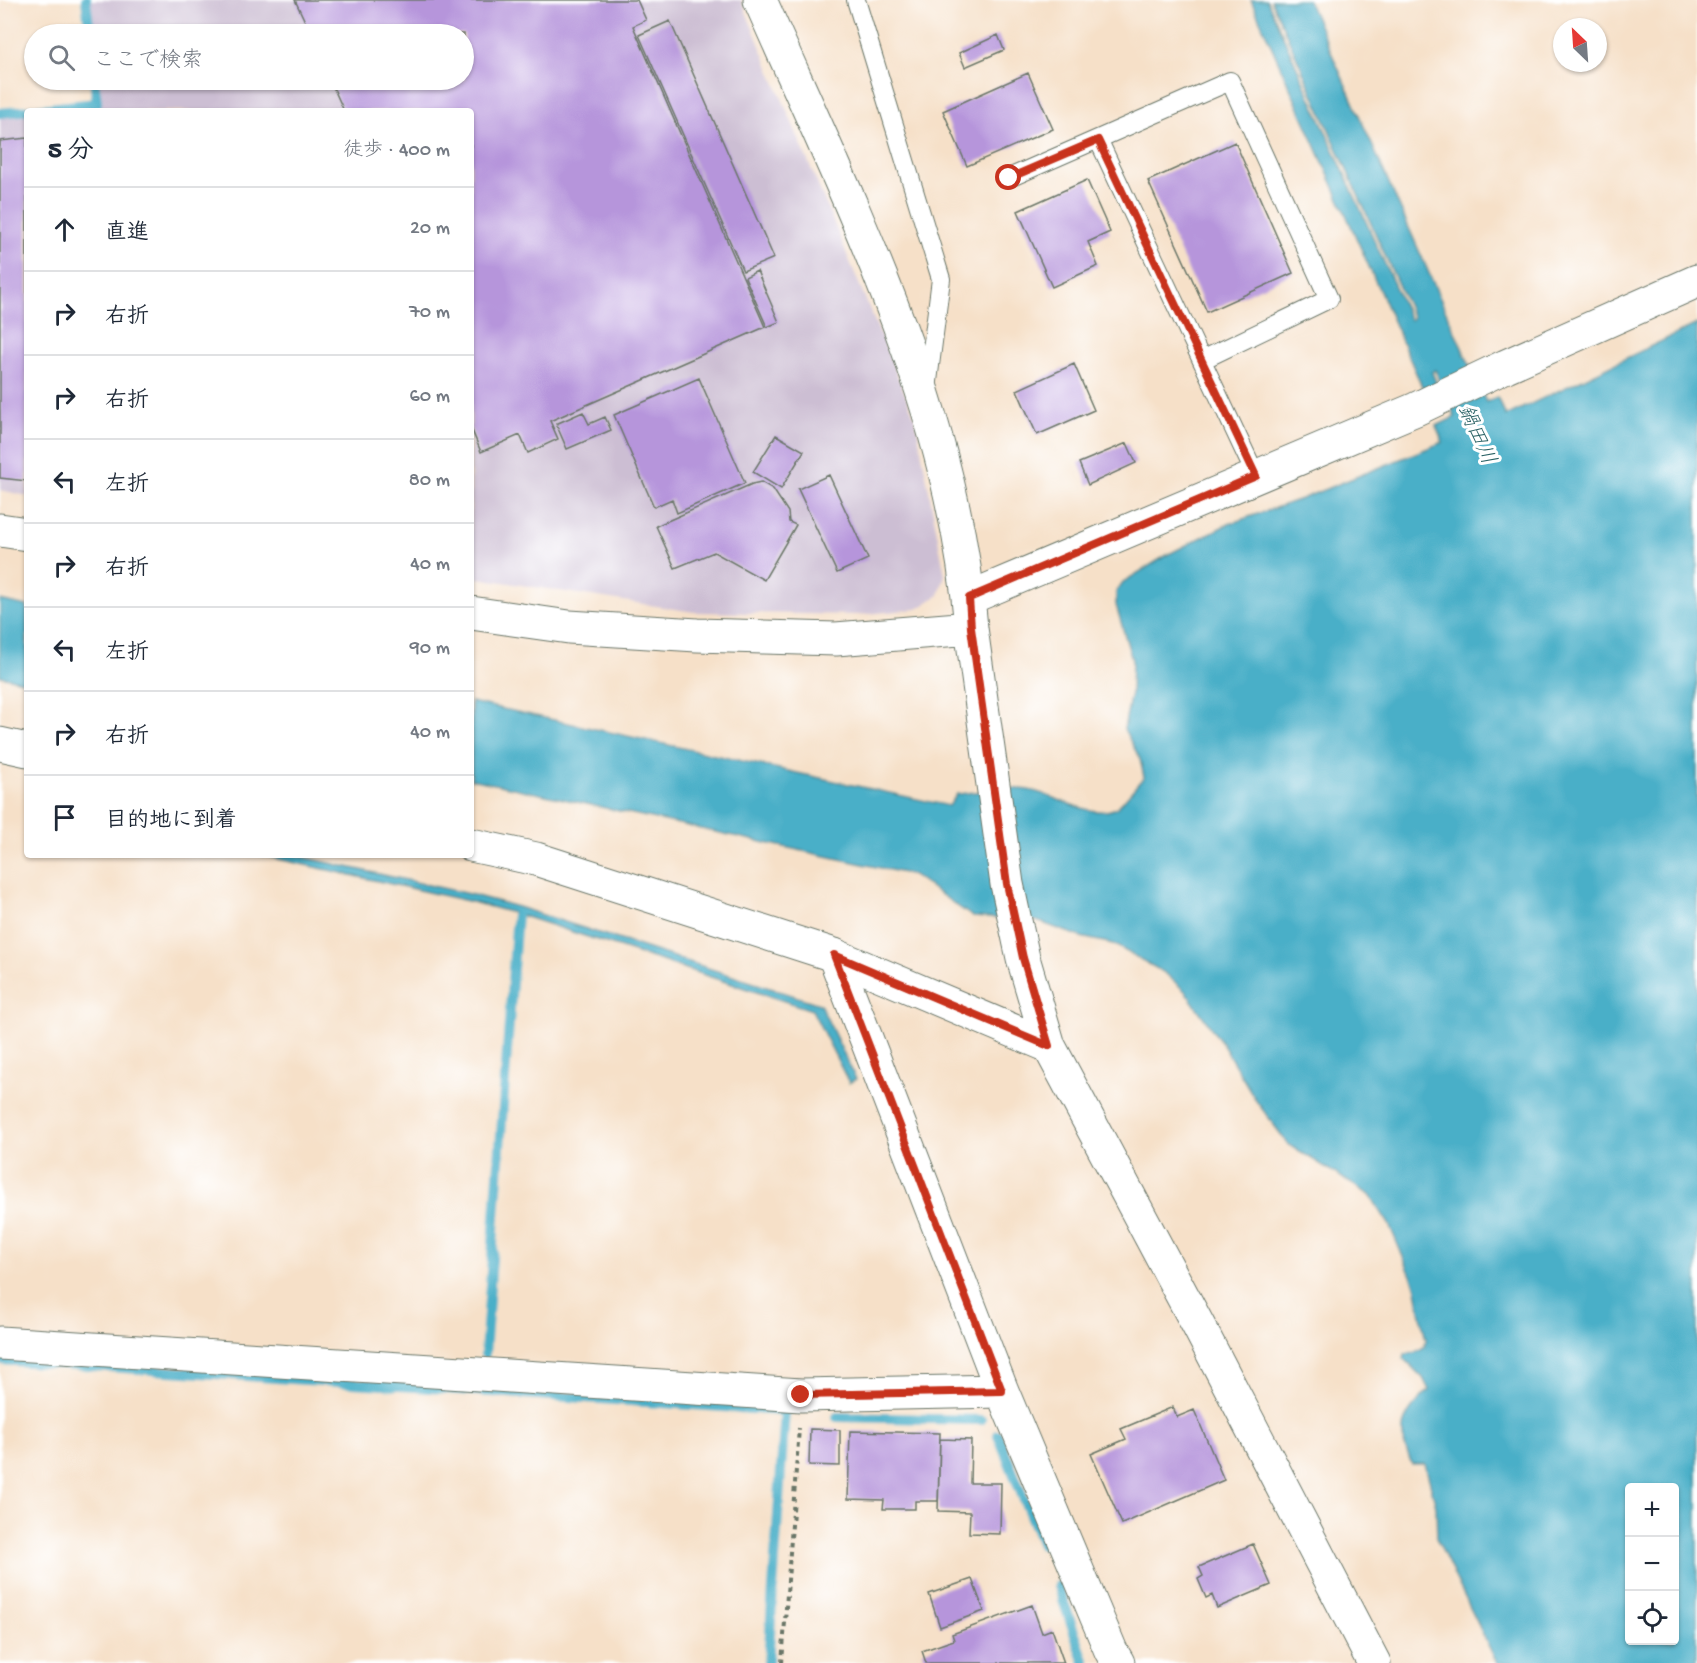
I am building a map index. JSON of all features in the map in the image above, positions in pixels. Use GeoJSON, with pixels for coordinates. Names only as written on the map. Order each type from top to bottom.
{"type":"FeatureCollection","features":[{"type":"Feature","properties":{"kind":"street"},"geometry":{"type":"LineString","coordinates":[[760,0],[874,260],[926,399],[948,483],[970,613],[1007,884],[1023,958],[1049,1046],[1374,1663]]}},
{"type":"Feature","properties":{"kind":"street"},"geometry":{"type":"LineString","coordinates":[[474,613],[569,627],[697,635],[836,639],[970,613],[1256,476],[1416,409],[1506,366],[1697,281]]}},
{"type":"Feature","properties":{"kind":"street"},"geometry":{"type":"LineString","coordinates":[[0,530],[24,534]]}},
{"type":"Feature","properties":{"kind":"street"},"geometry":{"type":"LineString","coordinates":[[0,744],[24,749]]}},
{"type":"Feature","properties":{"kind":"street"},"geometry":{"type":"LineString","coordinates":[[474,846],[536,859],[834,955],[1049,1046]]}},
{"type":"Feature","properties":{"kind":"street"},"geometry":{"type":"LineString","coordinates":[[834,955],[1002,1391],[1118,1663]]}},
{"type":"Feature","properties":{"kind":"street"},"geometry":{"type":"LineString","coordinates":[[0,1343],[801,1395],[1002,1391]]}},
{"type":"Feature","properties":{"kind":"lane"},"geometry":{"type":"LineString","coordinates":[[856,0],[941,279],[926,399]]}},
{"type":"Feature","properties":{"kind":"lane"},"geometry":{"type":"LineString","coordinates":[[1009,178],[1230,81],[1329,299],[1202,360]]}},
{"type":"Feature","properties":{"kind":"lane"},"geometry":{"type":"LineString","coordinates":[[1098,140],[1256,476]]}},
{"type":"Feature","properties":{"kind":"path"},"geometry":{"type":"LineString","coordinates":[[782,1663],[801,1395]]}},
{"type":"Feature","properties":{"kind":"shaded area"},"geometry":{"type":"Polygon","coordinates":[[[86,0],[741,0],[915,418],[945,575],[939,595],[917,609],[858,615],[694,612],[474,577],[474,108],[48,108],[96,103],[95,90],[474,90],[474,24],[89,24],[86,0]]]}},
{"type":"Feature","properties":{"kind":"shaded area"},"geometry":{"type":"Polygon","coordinates":[[[24,110],[24,495],[0,490],[0,113],[24,110]]]}},
{"type":"Feature","properties":{"kind":"water","name":"鍋田川"},"geometry":{"type":"Polygon","coordinates":[[[1251,0],[1267,0],[1410,320],[1413,318],[1271,0],[1308,0],[1486,402],[1497,397],[1506,416],[1697,324],[1697,1663],[1497,1663],[1437,1540],[1436,1506],[1425,1464],[1412,1464],[1404,1441],[1403,1431],[1407,1416],[1429,1390],[1423,1378],[1404,1359],[1405,1354],[1414,1353],[1424,1347],[1426,1340],[1415,1285],[1389,1224],[1370,1195],[1288,1144],[1257,1102],[1223,1045],[1186,992],[1165,973],[1113,944],[1081,937],[1037,921],[973,917],[913,875],[474,780],[474,703],[949,806],[957,794],[1020,789],[1040,793],[1088,810],[1108,811],[1116,808],[1144,777],[1140,759],[1124,729],[1131,693],[1132,660],[1116,605],[1116,592],[1123,582],[1167,555],[1226,525],[1301,499],[1443,442],[1436,426],[1455,417],[1435,370],[1432,372],[1437,385],[1424,391],[1251,0]]]}},
{"type":"Feature","properties":{"kind":"water"},"geometry":{"type":"Polygon","coordinates":[[[0,600],[24,605],[24,681],[0,676],[0,600]]]}},
{"type":"Feature","properties":{"kind":"water"},"geometry":{"type":"Polygon","coordinates":[[[274,858],[307,858],[518,907],[820,1004],[856,1079],[849,1083],[812,1010],[517,914],[274,858]]]}},
{"type":"Feature","properties":{"kind":"building"},"geometry":{"type":"Polygon","coordinates":[[[295,0],[637,0],[646,20],[633,26],[765,327],[550,421],[558,439],[528,453],[520,435],[481,452],[474,435],[474,108],[343,108],[335,90],[474,90],[474,24],[306,24],[295,0]]]}},
{"type":"Feature","properties":{"kind":"building"},"geometry":{"type":"Polygon","coordinates":[[[670,21],[774,258],[743,271],[639,35],[670,21]]]}},
{"type":"Feature","properties":{"kind":"building"},"geometry":{"type":"Polygon","coordinates":[[[998,35],[1004,50],[965,67],[959,53],[998,35]]]}},
{"type":"Feature","properties":{"kind":"building"},"geometry":{"type":"Polygon","coordinates":[[[1028,73],[1053,129],[967,166],[943,111],[1028,73]]]}},
{"type":"Feature","properties":{"kind":"building"},"geometry":{"type":"Polygon","coordinates":[[[24,138],[24,481],[0,478],[0,141],[24,138]]]}},
{"type":"Feature","properties":{"kind":"building"},"geometry":{"type":"Polygon","coordinates":[[[1235,142],[1293,273],[1207,312],[1148,181],[1235,142]]]}},
{"type":"Feature","properties":{"kind":"building"},"geometry":{"type":"Polygon","coordinates":[[[1087,180],[1110,232],[1088,242],[1098,266],[1052,287],[1018,211],[1087,180]]]}},
{"type":"Feature","properties":{"kind":"building"},"geometry":{"type":"Polygon","coordinates":[[[757,271],[779,322],[767,327],[745,277],[757,271]]]}},
{"type":"Feature","properties":{"kind":"building"},"geometry":{"type":"Polygon","coordinates":[[[1074,364],[1094,410],[1037,435],[1017,390],[1074,364]]]}},
{"type":"Feature","properties":{"kind":"building"},"geometry":{"type":"Polygon","coordinates":[[[699,378],[745,483],[677,513],[672,499],[654,507],[614,415],[699,378]]]}},
{"type":"Feature","properties":{"kind":"building"},"geometry":{"type":"Polygon","coordinates":[[[583,412],[589,424],[605,417],[611,430],[567,449],[556,424],[583,412]]]}},
{"type":"Feature","properties":{"kind":"building"},"geometry":{"type":"Polygon","coordinates":[[[776,435],[804,451],[781,489],[753,472],[776,435]]]}},
{"type":"Feature","properties":{"kind":"building"},"geometry":{"type":"Polygon","coordinates":[[[1127,443],[1136,463],[1088,485],[1079,463],[1127,443]]]}},
{"type":"Feature","properties":{"kind":"building"},"geometry":{"type":"Polygon","coordinates":[[[829,475],[868,559],[837,573],[798,489],[829,475]]]}},
{"type":"Feature","properties":{"kind":"building"},"geometry":{"type":"Polygon","coordinates":[[[761,482],[773,489],[788,512],[789,522],[796,525],[764,580],[714,552],[675,568],[656,526],[761,482]]]}},
{"type":"Feature","properties":{"kind":"building"},"geometry":{"type":"Polygon","coordinates":[[[1173,1407],[1177,1417],[1194,1410],[1224,1480],[1122,1524],[1091,1454],[1126,1439],[1121,1429],[1173,1407]]]}},
{"type":"Feature","properties":{"kind":"building"},"geometry":{"type":"Polygon","coordinates":[[[810,1429],[840,1430],[840,1466],[809,1465],[810,1429]]]}},
{"type":"Feature","properties":{"kind":"building"},"geometry":{"type":"Polygon","coordinates":[[[850,1431],[940,1433],[938,1501],[915,1501],[915,1509],[883,1509],[884,1500],[848,1499],[850,1431]]]}},
{"type":"Feature","properties":{"kind":"building"},"geometry":{"type":"Polygon","coordinates":[[[940,1439],[971,1440],[970,1483],[1001,1483],[1000,1534],[969,1533],[970,1512],[938,1511],[940,1439]]]}},
{"type":"Feature","properties":{"kind":"building"},"geometry":{"type":"Polygon","coordinates":[[[1253,1544],[1271,1585],[1217,1608],[1212,1595],[1206,1598],[1198,1579],[1203,1576],[1199,1567],[1253,1544]]]}},
{"type":"Feature","properties":{"kind":"building"},"geometry":{"type":"Polygon","coordinates":[[[972,1579],[984,1611],[940,1627],[929,1594],[972,1579]]]}},
{"type":"Feature","properties":{"kind":"building"},"geometry":{"type":"Polygon","coordinates":[[[1032,1605],[1042,1633],[1052,1629],[1064,1663],[926,1663],[922,1651],[954,1640],[952,1634],[1032,1605]]]}},
{"type":"Feature","properties":{"kind":"waterway"},"geometry":{"type":"LineString","coordinates":[[86,0],[89,24]]}},
{"type":"Feature","properties":{"kind":"waterway"},"geometry":{"type":"LineString","coordinates":[[48,108],[97,103],[95,90]]}},
{"type":"Feature","properties":{"kind":"waterway"},"geometry":{"type":"LineString","coordinates":[[0,113],[24,111]]}},
{"type":"Feature","properties":{"kind":"waterway"},"geometry":{"type":"LineString","coordinates":[[485,1354],[517,914]]}},
{"type":"Feature","properties":{"kind":"waterway"},"geometry":{"type":"LineString","coordinates":[[0,1360],[785,1411],[768,1663]]}},
{"type":"Feature","properties":{"kind":"waterway"},"geometry":{"type":"LineString","coordinates":[[837,1417],[981,1420]]}},
{"type":"Feature","properties":{"kind":"waterway"},"geometry":{"type":"LineString","coordinates":[[998,1435],[1042,1545]]}},
{"type":"Feature","properties":{"kind":"waterway"},"geometry":{"type":"LineString","coordinates":[[1058,1586],[1085,1663]]}},
{"type":"Feature","properties":{"kind":"route"},"geometry":{"type":"LineString","coordinates":[[801,1395],[1002,1391],[834,955],[1049,1046],[1023,958],[1007,884],[971,628],[969,598],[1256,476],[1098,140],[1009,178]]}}]}
